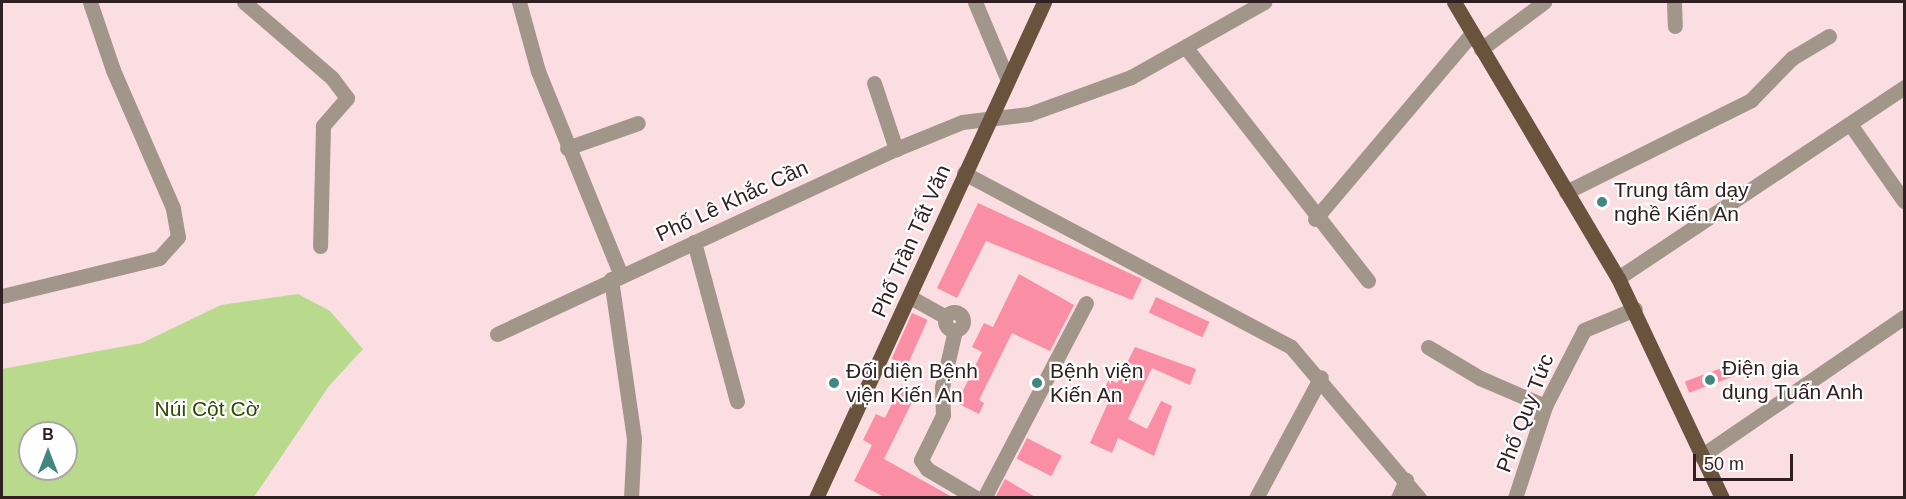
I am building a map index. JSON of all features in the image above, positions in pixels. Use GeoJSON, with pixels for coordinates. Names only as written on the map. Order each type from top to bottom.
{"type":"FeatureCollection","features":[{"type":"Feature","properties":{"kind":"main road","name":"Phố Trần Tất Văn"},"geometry":{"type":"LineString","coordinates":[[818,497],[910,297],[964,172],[1044,2]]}},
{"type":"Feature","properties":{"kind":"main road"},"geometry":{"type":"LineString","coordinates":[[1454,2],[1635,309],[1722,498]]}},
{"type":"Feature","properties":{"kind":"street"},"geometry":{"type":"LineString","coordinates":[[2,296],[159,258],[178,237],[173,208],[112,70],[90,2]]}},
{"type":"Feature","properties":{"kind":"street"},"geometry":{"type":"LineString","coordinates":[[244,2],[333,78],[347,98],[323,126],[320,246]]}},
{"type":"Feature","properties":{"kind":"street"},"geometry":{"type":"LineString","coordinates":[[519,2],[567,148],[616,277],[634,439],[631,498]]}},
{"type":"Feature","properties":{"kind":"street"},"geometry":{"type":"LineString","coordinates":[[975,2],[1007,78]]}},
{"type":"Feature","properties":{"kind":"street","name":"Phố Lê Khắc Cần"},"geometry":{"type":"LineString","coordinates":[[497,334],[896,149],[962,122],[988,121],[1067,102],[1188,49],[1264,2]]}},
{"type":"Feature","properties":{"kind":"street"},"geometry":{"type":"LineString","coordinates":[[1481,49],[1544,2]]}},
{"type":"Feature","properties":{"kind":"street"},"geometry":{"type":"LineString","coordinates":[[1674,2],[1675,26]]}},
{"type":"Feature","properties":{"kind":"street"},"geometry":{"type":"LineString","coordinates":[[1315,219],[1472,33]]}},
{"type":"Feature","properties":{"kind":"street"},"geometry":{"type":"LineString","coordinates":[[1566,192],[1751,100],[1792,58],[1829,36]]}},
{"type":"Feature","properties":{"kind":"street"},"geometry":{"type":"LineString","coordinates":[[1188,49],[1315,219],[1368,281]]}},
{"type":"Feature","properties":{"kind":"street"},"geometry":{"type":"LineString","coordinates":[[874,83],[896,149]]}},
{"type":"Feature","properties":{"kind":"street"},"geometry":{"type":"LineString","coordinates":[[1618,278],[1905,87]]}},
{"type":"Feature","properties":{"kind":"street"},"geometry":{"type":"LineString","coordinates":[[567,148],[638,123]]}},
{"type":"Feature","properties":{"kind":"street"},"geometry":{"type":"LineString","coordinates":[[1850,124],[1905,201]]}},
{"type":"Feature","properties":{"kind":"street"},"geometry":{"type":"LineString","coordinates":[[964,172],[1291,347],[1321,377],[1419,498]]}},
{"type":"Feature","properties":{"kind":"street"},"geometry":{"type":"LineString","coordinates":[[694,242],[737,401]]}},
{"type":"Feature","properties":{"kind":"street"},"geometry":{"type":"LineString","coordinates":[[910,297],[946,317],[948,328],[955,330],[942,387],[943,415],[921,460],[927,469],[976,498]]}},
{"type":"Feature","properties":{"kind":"street"},"geometry":{"type":"LineString","coordinates":[[984,498],[1086,303]]}},
{"type":"Feature","properties":{"kind":"street","name":"Phố Quy Tức"},"geometry":{"type":"LineString","coordinates":[[1515,498],[1545,406],[1584,330],[1635,309]]}},
{"type":"Feature","properties":{"kind":"street"},"geometry":{"type":"LineString","coordinates":[[1701,456],[1905,317]]}},
{"type":"Feature","properties":{"kind":"street"},"geometry":{"type":"LineString","coordinates":[[1428,348],[1480,378],[1545,406]]}},
{"type":"Feature","properties":{"kind":"street"},"geometry":{"type":"LineString","coordinates":[[1256,498],[1321,377]]}},
{"type":"Feature","properties":{"kind":"street"},"geometry":{"type":"LineString","coordinates":[[1398,498],[1406,480]]}},
{"type":"Feature","properties":{"kind":"green space","name":"Núi Cột Cờ"},"geometry":{"type":"Polygon","coordinates":[[[298,294],[330,311],[363,349],[329,386],[254,497],[2,497],[2,369],[142,343],[221,305],[298,294]]]}},
{"type":"Feature","properties":{"kind":"building"},"geometry":{"type":"Polygon","coordinates":[[[978,203],[1142,279],[1132,300],[986,241],[957,298],[937,288],[978,203]]]}},
{"type":"Feature","properties":{"kind":"building"},"geometry":{"type":"Polygon","coordinates":[[[1019,274],[1074,305],[1050,351],[1012,333],[979,400],[984,403],[979,414],[957,403],[982,352],[972,347],[984,323],[993,327],[1019,274]]]}},
{"type":"Feature","properties":{"kind":"building"},"geometry":{"type":"Polygon","coordinates":[[[1156,297],[1209,322],[1202,337],[1149,312],[1156,297]]]}},
{"type":"Feature","properties":{"kind":"building"},"geometry":{"type":"Polygon","coordinates":[[[912,313],[928,320],[907,366],[892,359],[912,313]]]}},
{"type":"Feature","properties":{"kind":"building"},"geometry":{"type":"Polygon","coordinates":[[[1135,347],[1196,369],[1190,385],[1152,368],[1128,419],[1147,429],[1161,401],[1172,406],[1154,456],[1118,438],[1112,453],[1090,443],[1108,403],[1100,399],[1109,379],[1117,383],[1135,347]]]}},
{"type":"Feature","properties":{"kind":"building","name":"Điện gia dụng Tuấn Anh"},"geometry":{"type":"Polygon","coordinates":[[[1730,365],[1734,376],[1689,393],[1685,381],[1730,365]]]}},
{"type":"Feature","properties":{"kind":"building"},"geometry":{"type":"Polygon","coordinates":[[[901,385],[917,392],[884,459],[954,498],[886,498],[854,481],[872,445],[863,440],[876,414],[885,418],[901,385]]]}},
{"type":"Feature","properties":{"kind":"building"},"geometry":{"type":"Polygon","coordinates":[[[1027,438],[1062,456],[1051,476],[1017,458],[1027,438]]]}},
{"type":"Feature","properties":{"kind":"building"},"geometry":{"type":"Polygon","coordinates":[[[1005,479],[1037,498],[995,498],[1005,479]]]}},
{"type":"Feature","properties":{"kind":"place","name":"Trung tâm dạy nghề Kiến An"},"geometry":{"type":"Point","coordinates":[1602,202]}},
{"type":"Feature","properties":{"kind":"place","name":"Điện gia dụng Tuấn Anh"},"geometry":{"type":"Point","coordinates":[1710,380]}},
{"type":"Feature","properties":{"kind":"place","name":"Đối diện Bệnh viện Kiến An"},"geometry":{"type":"Point","coordinates":[834,383]}},
{"type":"Feature","properties":{"kind":"place","name":"Bệnh viện Kiến An"},"geometry":{"type":"Point","coordinates":[1037,383]}}]}
